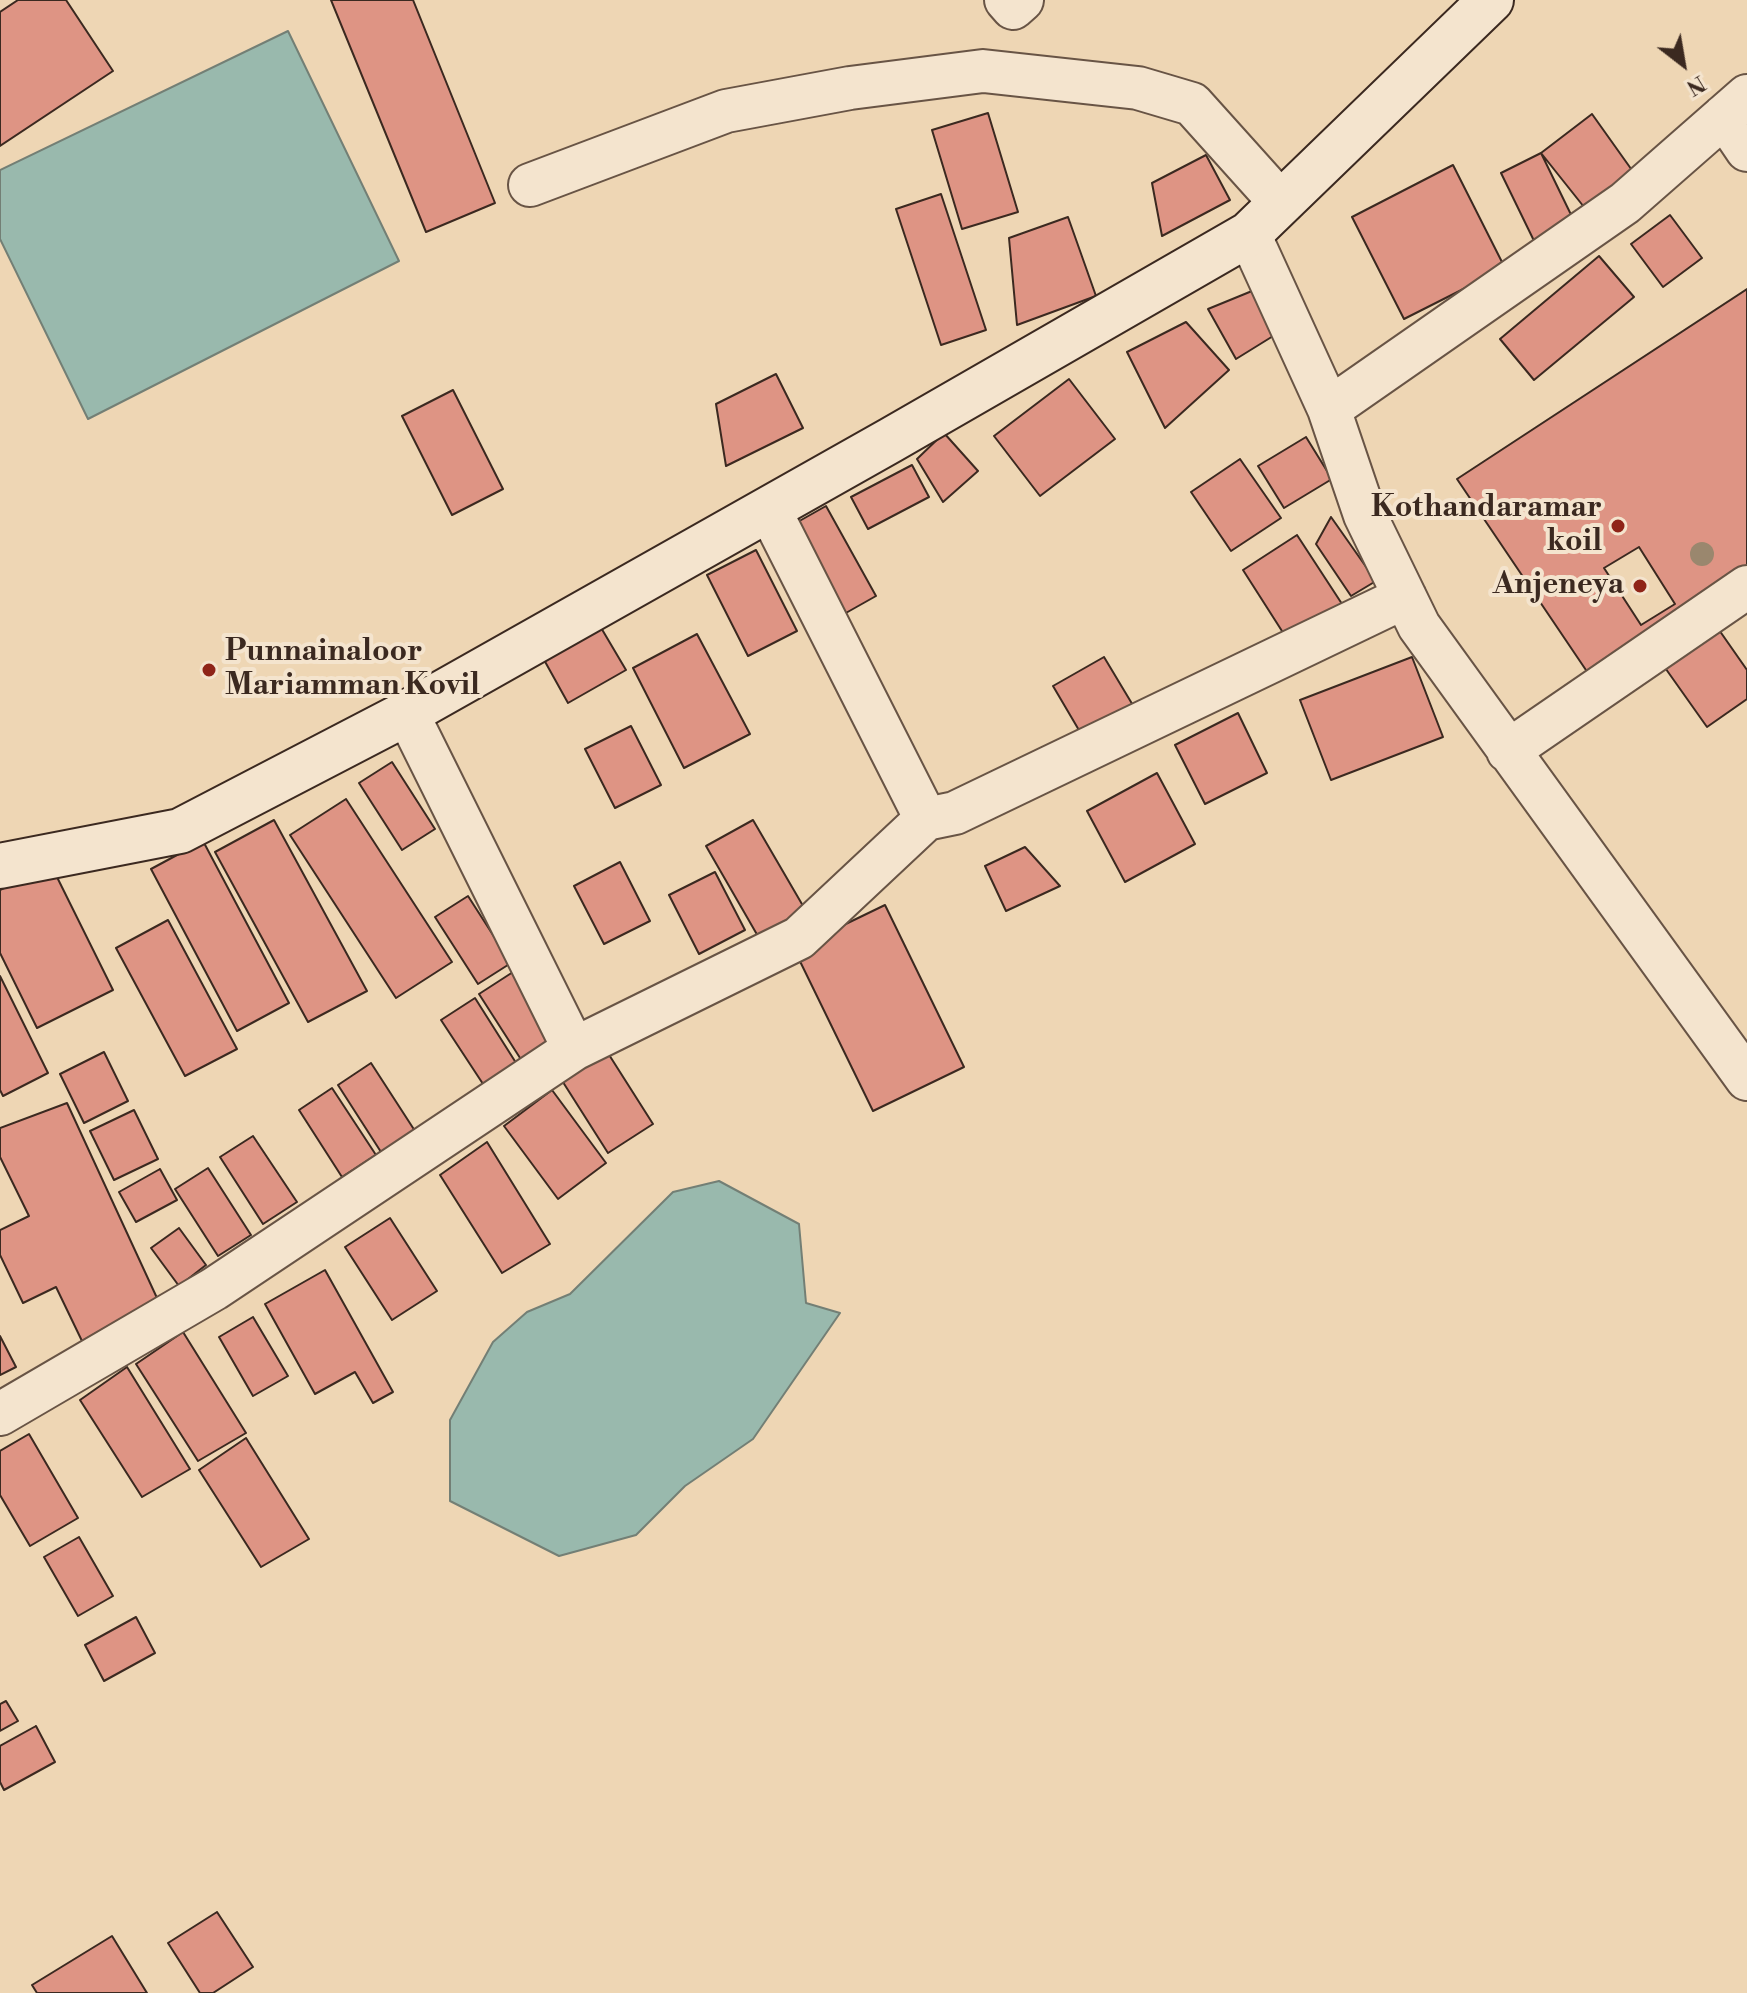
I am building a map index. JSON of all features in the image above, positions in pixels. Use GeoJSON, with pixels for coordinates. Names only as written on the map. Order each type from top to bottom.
{"type":"FeatureCollection","features":[{"type":"Feature","properties":{"kind":"street"},"geometry":{"type":"LineString","coordinates":[[1006,0],[1013,8],[1022,0]]}},
{"type":"Feature","properties":{"kind":"street"},"geometry":{"type":"LineString","coordinates":[[0,866],[180,831],[407,713],[1249,234],[1491,0]]}},
{"type":"Feature","properties":{"kind":"street"},"geometry":{"type":"LineString","coordinates":[[530,185],[726,111],[850,88],[983,71],[1138,88],[1192,104],[1281,203]]}},
{"type":"Feature","properties":{"kind":"street"},"geometry":{"type":"LineString","coordinates":[[1329,409],[1739,120]]}},
{"type":"Feature","properties":{"kind":"street"},"geometry":{"type":"LineString","coordinates":[[1249,234],[1329,409],[1365,515],[1419,626],[1747,1079]]}},
{"type":"Feature","properties":{"kind":"street"},"geometry":{"type":"LineString","coordinates":[[769,509],[926,819]]}},
{"type":"Feature","properties":{"kind":"street"},"geometry":{"type":"LineString","coordinates":[[1508,751],[1747,587]]}},
{"type":"Feature","properties":{"kind":"street"},"geometry":{"type":"LineString","coordinates":[[0,1414],[214,1289],[574,1049],[799,938],[926,819],[955,813],[1405,597]]}},
{"type":"Feature","properties":{"kind":"street"},"geometry":{"type":"LineString","coordinates":[[407,713],[574,1049]]}},
{"type":"Feature","properties":{"kind":"shaded area"},"geometry":{"type":"Polygon","coordinates":[[[288,31],[399,261],[88,419],[0,239],[0,170],[288,31]]]}},
{"type":"Feature","properties":{"kind":"shaded area"},"geometry":{"type":"Polygon","coordinates":[[[719,1181],[799,1224],[806,1303],[840,1313],[753,1439],[685,1486],[636,1535],[559,1556],[450,1501],[450,1420],[493,1342],[527,1312],[570,1294],[673,1192],[719,1181]]]}},
{"type":"Feature","properties":{"kind":"building"},"geometry":{"type":"Polygon","coordinates":[[[18,0],[66,0],[113,71],[0,146],[0,12],[18,0]]]}},
{"type":"Feature","properties":{"kind":"building"},"geometry":{"type":"Polygon","coordinates":[[[331,0],[413,0],[495,203],[426,232],[331,0]]]}},
{"type":"Feature","properties":{"kind":"building"},"geometry":{"type":"Polygon","coordinates":[[[988,113],[1018,212],[962,229],[932,130],[988,113]]]}},
{"type":"Feature","properties":{"kind":"building"},"geometry":{"type":"Polygon","coordinates":[[[1592,114],[1634,173],[1584,207],[1541,153],[1592,114]]]}},
{"type":"Feature","properties":{"kind":"building"},"geometry":{"type":"Polygon","coordinates":[[[1541,153],[1578,229],[1538,249],[1501,173],[1541,153]]]}},
{"type":"Feature","properties":{"kind":"building"},"geometry":{"type":"Polygon","coordinates":[[[1206,155],[1230,200],[1162,236],[1152,183],[1206,155]]]}},
{"type":"Feature","properties":{"kind":"building"},"geometry":{"type":"Polygon","coordinates":[[[1453,165],[1505,268],[1404,319],[1352,217],[1453,165]]]}},
{"type":"Feature","properties":{"kind":"building"},"geometry":{"type":"Polygon","coordinates":[[[941,194],[986,330],[941,345],[896,209],[941,194]]]}},
{"type":"Feature","properties":{"kind":"building"},"geometry":{"type":"Polygon","coordinates":[[[1670,215],[1702,258],[1663,287],[1631,244],[1670,215]]]}},
{"type":"Feature","properties":{"kind":"building"},"geometry":{"type":"Polygon","coordinates":[[[1068,217],[1096,296],[1017,325],[1009,238],[1068,217]]]}},
{"type":"Feature","properties":{"kind":"building"},"geometry":{"type":"Polygon","coordinates":[[[1599,256],[1634,297],[1534,380],[1500,339],[1599,256]]]}},
{"type":"Feature","properties":{"kind":"building","name":"Kothandaramar koil"},"geometry":{"type":"Polygon","coordinates":[[[1747,289],[1747,574],[1592,679],[1457,479],[1747,289]]]}},
{"type":"Feature","properties":{"kind":"building"},"geometry":{"type":"Polygon","coordinates":[[[1252,291],[1278,333],[1236,359],[1208,309],[1252,291]]]}},
{"type":"Feature","properties":{"kind":"building"},"geometry":{"type":"Polygon","coordinates":[[[1186,322],[1229,370],[1165,428],[1127,352],[1186,322]]]}},
{"type":"Feature","properties":{"kind":"building"},"geometry":{"type":"Polygon","coordinates":[[[776,374],[803,428],[726,466],[716,404],[776,374]]]}},
{"type":"Feature","properties":{"kind":"building"},"geometry":{"type":"Polygon","coordinates":[[[1069,379],[1115,439],[1040,496],[994,436],[1069,379]]]}},
{"type":"Feature","properties":{"kind":"building"},"geometry":{"type":"Polygon","coordinates":[[[453,390],[503,489],[452,515],[402,416],[453,390]]]}},
{"type":"Feature","properties":{"kind":"building"},"geometry":{"type":"Polygon","coordinates":[[[944,433],[978,471],[943,502],[917,459],[944,433]]]}},
{"type":"Feature","properties":{"kind":"building"},"geometry":{"type":"Polygon","coordinates":[[[1306,437],[1332,479],[1284,508],[1258,466],[1306,437]]]}},
{"type":"Feature","properties":{"kind":"building"},"geometry":{"type":"Polygon","coordinates":[[[1240,459],[1281,518],[1231,551],[1191,492],[1240,459]]]}},
{"type":"Feature","properties":{"kind":"building"},"geometry":{"type":"Polygon","coordinates":[[[912,465],[929,497],[868,529],[851,497],[912,465]]]}},
{"type":"Feature","properties":{"kind":"building"},"geometry":{"type":"Polygon","coordinates":[[[826,506],[876,596],[821,627],[771,537],[826,506]]]}},
{"type":"Feature","properties":{"kind":"building"},"geometry":{"type":"Polygon","coordinates":[[[1331,517],[1376,581],[1351,596],[1316,544],[1331,517]]]}},
{"type":"Feature","properties":{"kind":"building"},"geometry":{"type":"Polygon","coordinates":[[[1297,535],[1344,607],[1289,642],[1243,570],[1297,535]]]}},
{"type":"Feature","properties":{"kind":"building","name":"Anjeneya"},"geometry":{"type":"Polygon","coordinates":[[[1639,547],[1675,604],[1641,625],[1604,568],[1639,547]]]}},
{"type":"Feature","properties":{"kind":"building"},"geometry":{"type":"Polygon","coordinates":[[[756,550],[797,631],[748,656],[707,575],[756,550]]]}},
{"type":"Feature","properties":{"kind":"building"},"geometry":{"type":"Polygon","coordinates":[[[1710,617],[1747,670],[1747,699],[1707,727],[1656,655],[1710,617]]]}},
{"type":"Feature","properties":{"kind":"building"},"geometry":{"type":"Polygon","coordinates":[[[600,626],[626,670],[568,703],[543,658],[600,626]]]}},
{"type":"Feature","properties":{"kind":"building"},"geometry":{"type":"Polygon","coordinates":[[[697,634],[750,734],[684,768],[633,668],[697,634]]]}},
{"type":"Feature","properties":{"kind":"building"},"geometry":{"type":"Polygon","coordinates":[[[1104,657],[1134,707],[1083,737],[1053,686],[1104,657]]]}},
{"type":"Feature","properties":{"kind":"building"},"geometry":{"type":"Polygon","coordinates":[[[1412,657],[1443,737],[1331,780],[1300,700],[1412,657]]]}},
{"type":"Feature","properties":{"kind":"building"},"geometry":{"type":"Polygon","coordinates":[[[1238,713],[1267,773],[1205,804],[1175,745],[1238,713]]]}},
{"type":"Feature","properties":{"kind":"building"},"geometry":{"type":"Polygon","coordinates":[[[631,726],[661,785],[615,808],[585,749],[631,726]]]}},
{"type":"Feature","properties":{"kind":"building"},"geometry":{"type":"Polygon","coordinates":[[[392,762],[435,829],[402,850],[359,783],[392,762]]]}},
{"type":"Feature","properties":{"kind":"building"},"geometry":{"type":"Polygon","coordinates":[[[1157,773],[1195,844],[1125,882],[1087,811],[1157,773]]]}},
{"type":"Feature","properties":{"kind":"building"},"geometry":{"type":"Polygon","coordinates":[[[346,799],[452,962],[396,998],[290,835],[346,799]]]}},
{"type":"Feature","properties":{"kind":"building"},"geometry":{"type":"Polygon","coordinates":[[[274,820],[367,991],[308,1022],[215,852],[274,820]]]}},
{"type":"Feature","properties":{"kind":"building"},"geometry":{"type":"Polygon","coordinates":[[[753,820],[806,911],[759,938],[706,846],[753,820]]]}},
{"type":"Feature","properties":{"kind":"building"},"geometry":{"type":"Polygon","coordinates":[[[203,841],[289,1003],[237,1031],[151,869],[203,841]]]}},
{"type":"Feature","properties":{"kind":"building"},"geometry":{"type":"Polygon","coordinates":[[[1025,847],[1060,886],[1006,911],[985,866],[1025,847]]]}},
{"type":"Feature","properties":{"kind":"building"},"geometry":{"type":"Polygon","coordinates":[[[620,862],[650,921],[604,944],[574,886],[620,862]]]}},
{"type":"Feature","properties":{"kind":"building"},"geometry":{"type":"Polygon","coordinates":[[[51,865],[113,990],[37,1028],[0,953],[0,890],[51,865]]]}},
{"type":"Feature","properties":{"kind":"building"},"geometry":{"type":"Polygon","coordinates":[[[715,872],[745,930],[699,954],[669,895],[715,872]]]}},
{"type":"Feature","properties":{"kind":"building"},"geometry":{"type":"Polygon","coordinates":[[[468,896],[511,963],[478,984],[435,917],[468,896]]]}},
{"type":"Feature","properties":{"kind":"building"},"geometry":{"type":"Polygon","coordinates":[[[885,905],[964,1067],[873,1111],[794,949],[885,905]]]}},
{"type":"Feature","properties":{"kind":"building"},"geometry":{"type":"Polygon","coordinates":[[[168,920],[237,1049],[185,1076],[116,948],[168,920]]]}},
{"type":"Feature","properties":{"kind":"building"},"geometry":{"type":"Polygon","coordinates":[[[513,972],[556,1039],[522,1061],[479,994],[513,972]]]}},
{"type":"Feature","properties":{"kind":"building"},"geometry":{"type":"Polygon","coordinates":[[[0,976],[48,1073],[3,1096],[0,1090],[0,976]]]}},
{"type":"Feature","properties":{"kind":"building"},"geometry":{"type":"Polygon","coordinates":[[[475,998],[518,1066],[485,1087],[441,1020],[475,998]]]}},
{"type":"Feature","properties":{"kind":"building"},"geometry":{"type":"Polygon","coordinates":[[[606,1050],[653,1124],[608,1153],[561,1079],[606,1050]]]}},
{"type":"Feature","properties":{"kind":"building"},"geometry":{"type":"Polygon","coordinates":[[[104,1052],[128,1101],[84,1123],[60,1074],[104,1052]]]}},
{"type":"Feature","properties":{"kind":"building"},"geometry":{"type":"Polygon","coordinates":[[[371,1063],[415,1131],[381,1152],[338,1085],[371,1063]]]}},
{"type":"Feature","properties":{"kind":"building"},"geometry":{"type":"Polygon","coordinates":[[[332,1088],[376,1155],[342,1177],[299,1110],[332,1088]]]}},
{"type":"Feature","properties":{"kind":"building"},"geometry":{"type":"Polygon","coordinates":[[[552,1090],[606,1163],[558,1199],[504,1126],[552,1090]]]}},
{"type":"Feature","properties":{"kind":"building"},"geometry":{"type":"Polygon","coordinates":[[[67,1103],[157,1298],[82,1341],[56,1287],[23,1303],[0,1255],[0,1230],[29,1216],[0,1157],[0,1128],[67,1103]]]}},
{"type":"Feature","properties":{"kind":"building"},"geometry":{"type":"Polygon","coordinates":[[[134,1110],[158,1159],[114,1180],[90,1131],[134,1110]]]}},
{"type":"Feature","properties":{"kind":"building"},"geometry":{"type":"Polygon","coordinates":[[[253,1136],[297,1202],[263,1224],[220,1157],[253,1136]]]}},
{"type":"Feature","properties":{"kind":"building"},"geometry":{"type":"Polygon","coordinates":[[[487,1142],[550,1244],[502,1273],[440,1175],[487,1142]]]}},
{"type":"Feature","properties":{"kind":"building"},"geometry":{"type":"Polygon","coordinates":[[[208,1168],[251,1235],[218,1256],[175,1189],[208,1168]]]}},
{"type":"Feature","properties":{"kind":"building"},"geometry":{"type":"Polygon","coordinates":[[[160,1169],[177,1200],[136,1222],[119,1192],[160,1169]]]}},
{"type":"Feature","properties":{"kind":"building"},"geometry":{"type":"Polygon","coordinates":[[[390,1218],[437,1291],[392,1320],[345,1247],[390,1218]]]}},
{"type":"Feature","properties":{"kind":"building"},"geometry":{"type":"Polygon","coordinates":[[[179,1228],[206,1265],[179,1286],[151,1248],[179,1228]]]}},
{"type":"Feature","properties":{"kind":"building"},"geometry":{"type":"Polygon","coordinates":[[[325,1270],[393,1392],[373,1403],[355,1372],[315,1394],[265,1304],[325,1270]]]}},
{"type":"Feature","properties":{"kind":"building"},"geometry":{"type":"Polygon","coordinates":[[[253,1317],[288,1376],[253,1396],[219,1337],[253,1317]]]}},
{"type":"Feature","properties":{"kind":"building"},"geometry":{"type":"Polygon","coordinates":[[[183,1332],[246,1433],[198,1461],[136,1364],[183,1332]]]}},
{"type":"Feature","properties":{"kind":"building"},"geometry":{"type":"Polygon","coordinates":[[[0,1336],[16,1367],[0,1375],[0,1336]]]}},
{"type":"Feature","properties":{"kind":"building"},"geometry":{"type":"Polygon","coordinates":[[[127,1367],[190,1469],[142,1497],[80,1400],[127,1367]]]}},
{"type":"Feature","properties":{"kind":"building"},"geometry":{"type":"Polygon","coordinates":[[[29,1434],[78,1518],[30,1546],[0,1495],[0,1451],[29,1434]]]}},
{"type":"Feature","properties":{"kind":"building"},"geometry":{"type":"Polygon","coordinates":[[[246,1438],[309,1539],[261,1567],[199,1470],[246,1438]]]}},
{"type":"Feature","properties":{"kind":"building"},"geometry":{"type":"Polygon","coordinates":[[[79,1537],[113,1596],[78,1616],[44,1557],[79,1537]]]}},
{"type":"Feature","properties":{"kind":"building"},"geometry":{"type":"Polygon","coordinates":[[[136,1617],[155,1653],[104,1681],[85,1645],[136,1617]]]}},
{"type":"Feature","properties":{"kind":"building"},"geometry":{"type":"Polygon","coordinates":[[[6,1701],[18,1721],[0,1731],[0,1704],[6,1701]]]}},
{"type":"Feature","properties":{"kind":"building"},"geometry":{"type":"Polygon","coordinates":[[[36,1726],[55,1762],[4,1790],[0,1782],[0,1746],[36,1726]]]}},
{"type":"Feature","properties":{"kind":"building"},"geometry":{"type":"Polygon","coordinates":[[[217,1912],[253,1967],[213,1993],[200,1993],[168,1943],[217,1912]]]}},
{"type":"Feature","properties":{"kind":"building"},"geometry":{"type":"Polygon","coordinates":[[[112,1936],[147,1993],[37,1993],[32,1985],[112,1936]]]}},
{"type":"Feature","properties":{"kind":"place","name":"Kothandaramar koil"},"geometry":{"type":"Point","coordinates":[1618,526]}},
{"type":"Feature","properties":{"kind":"place","name":"Anjeneya"},"geometry":{"type":"Point","coordinates":[1640,586]}},
{"type":"Feature","properties":{"kind":"place","name":"Punnainaloor Mariamman Kovil"},"geometry":{"type":"Point","coordinates":[209,670]}}]}
